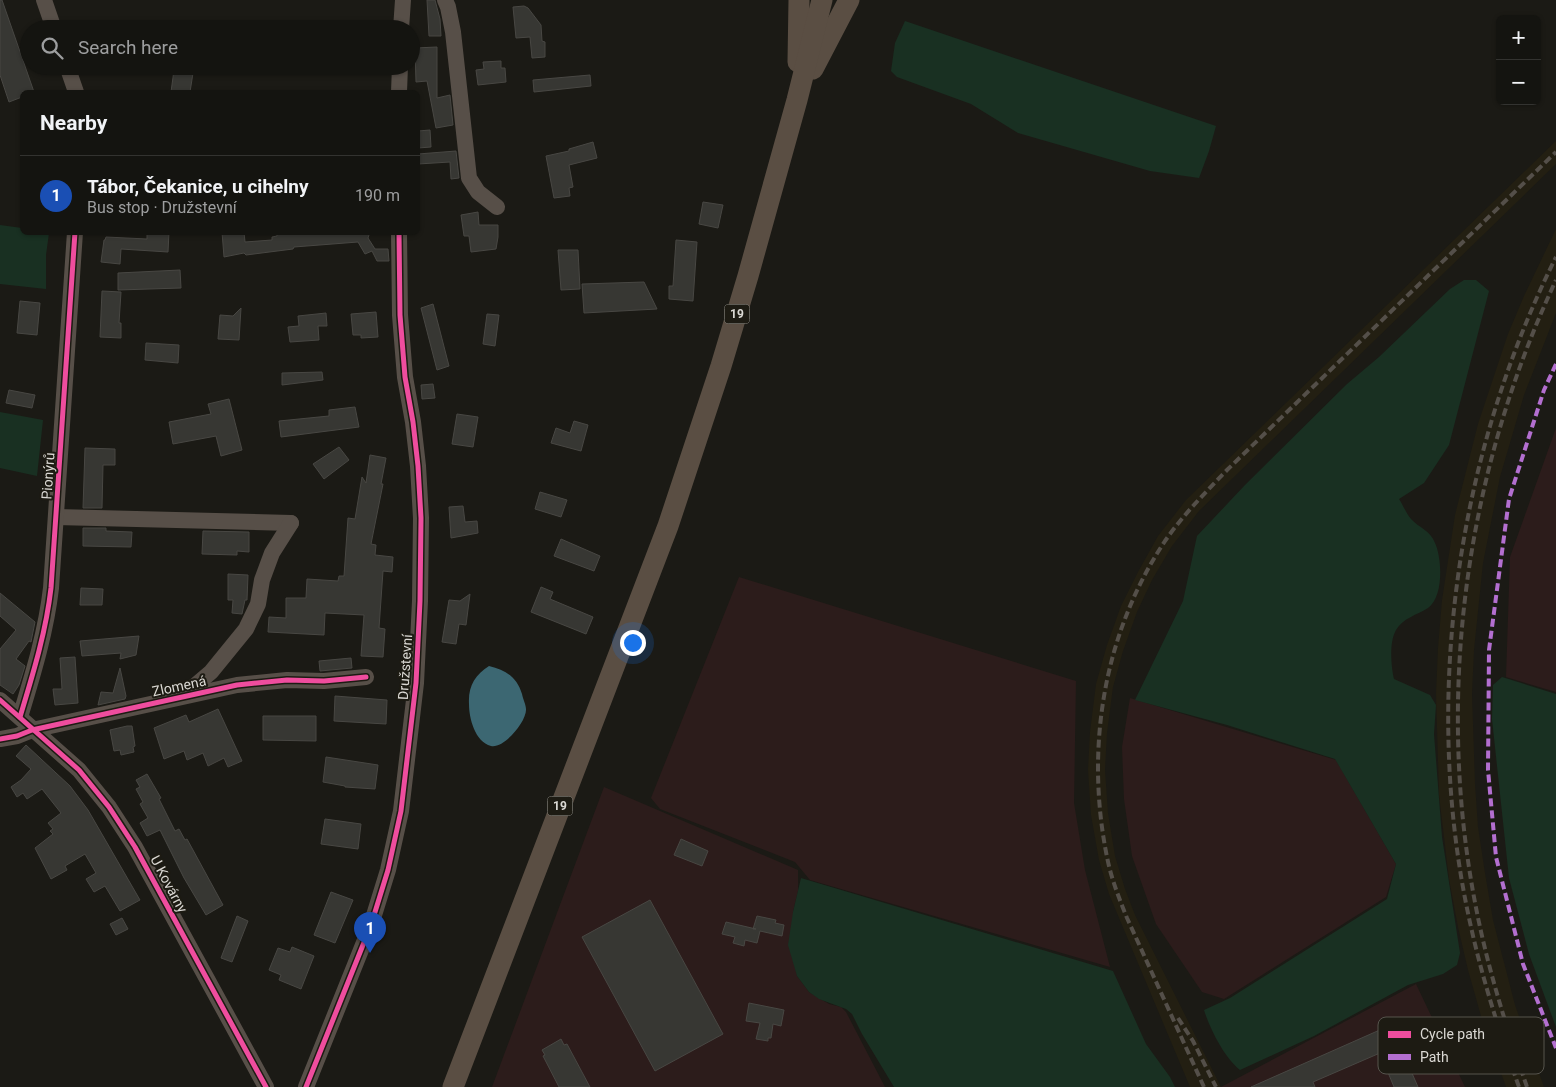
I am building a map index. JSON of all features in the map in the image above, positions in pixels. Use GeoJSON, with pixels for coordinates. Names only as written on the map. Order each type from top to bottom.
{"type":"FeatureCollection","features":[{"type":"Feature","properties":{"kind":"main road"},"geometry":{"type":"LineString","coordinates":[[797,100],[799,0]]}},
{"type":"Feature","properties":{"kind":"main road","name":"19"},"geometry":{"type":"LineString","coordinates":[[453,1087],[668,526],[729,339],[797,100],[822,0]]}},
{"type":"Feature","properties":{"kind":"main road"},"geometry":{"type":"LineString","coordinates":[[797,100],[849,0]]}},
{"type":"Feature","properties":{"kind":"street"},"geometry":{"type":"LineString","coordinates":[[44,0],[51,20]]}},
{"type":"Feature","properties":{"kind":"street"},"geometry":{"type":"LineString","coordinates":[[402,20],[403,0]]}},
{"type":"Feature","properties":{"kind":"street"},"geometry":{"type":"LineString","coordinates":[[445,0],[453,32],[469,178],[478,192],[497,207]]}},
{"type":"Feature","properties":{"kind":"street"},"geometry":{"type":"LineString","coordinates":[[70,75],[75,90]]}},
{"type":"Feature","properties":{"kind":"street"},"geometry":{"type":"LineString","coordinates":[[399,90],[400,75]]}},
{"type":"Feature","properties":{"kind":"street","name":"Pionýrů"},"geometry":{"type":"LineString","coordinates":[[20,717],[39,656],[48,612],[75,235]]}},
{"type":"Feature","properties":{"kind":"street","name":"Družstevní"},"geometry":{"type":"LineString","coordinates":[[306,1087],[371,925],[388,870],[401,811],[416,683],[421,518],[417,457],[404,377],[400,315],[400,235]]}},
{"type":"Feature","properties":{"kind":"street","name":"Zlomená"},"geometry":{"type":"LineString","coordinates":[[56,517],[291,523],[272,553],[262,580],[258,604],[246,629],[211,672],[183,696]]}},
{"type":"Feature","properties":{"kind":"street","name":"Zlomená"},"geometry":{"type":"LineString","coordinates":[[0,739],[183,696],[253,683],[287,680],[324,681],[366,677]]}},
{"type":"Feature","properties":{"kind":"street","name":"U Kovárny"},"geometry":{"type":"LineString","coordinates":[[0,700],[79,770],[110,807],[135,847],[266,1087]]}},
{"type":"Feature","properties":{"kind":"shaded area"},"geometry":{"type":"Polygon","coordinates":[[[1556,141],[1556,164],[1199,511],[1172,546],[1152,580],[1137,612],[1113,687],[1107,733],[1105,770],[1108,813],[1115,856],[1135,915],[1221,1087],[1190,1087],[1109,894],[1099,860],[1091,815],[1088,770],[1090,732],[1096,684],[1121,606],[1158,536],[1186,500],[1556,141]]]}},
{"type":"Feature","properties":{"kind":"shaded area"},"geometry":{"type":"Polygon","coordinates":[[[1556,229],[1556,313],[1524,395],[1500,477],[1483,563],[1474,650],[1472,694],[1478,827],[1493,920],[1519,1017],[1481,1017],[1458,927],[1449,879],[1439,795],[1436,694],[1438,648],[1442,600],[1455,515],[1478,424],[1508,334],[1556,229]]]}},
{"type":"Feature","properties":{"kind":"shaded area"},"geometry":{"type":"Polygon","coordinates":[[[1556,428],[1556,692],[1506,677],[1510,557],[1556,428]]]}},
{"type":"Feature","properties":{"kind":"shaded area"},"geometry":{"type":"Polygon","coordinates":[[[739,577],[1076,681],[1074,803],[1085,870],[1110,967],[810,880],[795,862],[660,809],[651,798],[739,577]]]}},
{"type":"Feature","properties":{"kind":"shaded area"},"geometry":{"type":"Polygon","coordinates":[[[1130,698],[1336,760],[1396,864],[1386,897],[1224,999],[1202,992],[1156,924],[1132,856],[1124,799],[1122,747],[1130,698]]]}},
{"type":"Feature","properties":{"kind":"shaded area"},"geometry":{"type":"Polygon","coordinates":[[[604,787],[798,870],[798,891],[793,912],[797,976],[809,992],[829,1004],[841,1007],[846,1012],[885,1087],[492,1087],[604,787]]]}},
{"type":"Feature","properties":{"kind":"shaded area"},"geometry":{"type":"Polygon","coordinates":[[[1416,984],[1432,1017],[1378,1017],[1378,1074],[1459,1074],[1465,1087],[1221,1087],[1416,984]]]}},
{"type":"Feature","properties":{"kind":"shaded area"},"geometry":{"type":"Polygon","coordinates":[[[1501,1074],[1539,1074],[1544,1087],[1506,1087],[1501,1074]]]}},
{"type":"Feature","properties":{"kind":"green space"},"geometry":{"type":"Polygon","coordinates":[[[905,21],[1216,126],[1199,178],[1150,171],[1018,133],[971,104],[897,77],[891,71],[895,43],[905,21]]]}},
{"type":"Feature","properties":{"kind":"green space"},"geometry":{"type":"Polygon","coordinates":[[[0,225],[20,228],[20,235],[49,235],[46,255],[46,289],[0,284],[0,225]]]}},
{"type":"Feature","properties":{"kind":"green space"},"geometry":{"type":"Polygon","coordinates":[[[1464,280],[1476,280],[1489,291],[1449,445],[1424,483],[1399,499],[1411,519],[1427,532],[1435,543],[1440,567],[1439,587],[1433,603],[1428,608],[1406,620],[1396,630],[1392,641],[1391,654],[1394,679],[1430,695],[1436,705],[1434,734],[1442,837],[1460,953],[1457,965],[1443,974],[1408,985],[1314,1036],[1240,1070],[1228,1058],[1218,1042],[1204,1010],[1230,998],[1387,899],[1396,864],[1335,759],[1227,725],[1135,700],[1183,601],[1197,536],[1245,485],[1347,384],[1379,357],[1450,289],[1464,280]]]}},
{"type":"Feature","properties":{"kind":"green space"},"geometry":{"type":"Polygon","coordinates":[[[0,412],[43,420],[37,476],[0,468],[0,412]]]}},
{"type":"Feature","properties":{"kind":"green space"},"geometry":{"type":"Polygon","coordinates":[[[1502,677],[1556,694],[1556,1027],[1529,954],[1509,878],[1492,719],[1493,685],[1502,677]]]}},
{"type":"Feature","properties":{"kind":"green space"},"geometry":{"type":"Polygon","coordinates":[[[801,878],[1113,971],[1146,1044],[1175,1087],[894,1087],[852,1014],[846,1009],[819,999],[809,992],[797,976],[788,945],[801,878]]]}},
{"type":"Feature","properties":{"kind":"water"},"geometry":{"type":"Polygon","coordinates":[[[489,666],[506,672],[514,679],[520,688],[526,707],[519,727],[508,739],[496,746],[485,744],[477,735],[469,710],[471,686],[476,677],[489,666]]]}},
{"type":"Feature","properties":{"kind":"building"},"geometry":{"type":"Polygon","coordinates":[[[0,0],[2,0],[20,52],[20,75],[28,75],[33,90],[20,90],[20,98],[9,102],[0,75],[0,0]]]}},
{"type":"Feature","properties":{"kind":"building"},"geometry":{"type":"Polygon","coordinates":[[[427,0],[435,0],[440,19],[441,36],[429,36],[427,0]]]}},
{"type":"Feature","properties":{"kind":"building"},"geometry":{"type":"Polygon","coordinates":[[[524,6],[528,8],[541,25],[542,41],[545,42],[545,57],[532,58],[530,37],[516,38],[513,7],[524,6]]]}},
{"type":"Feature","properties":{"kind":"building"},"geometry":{"type":"Polygon","coordinates":[[[437,47],[437,98],[450,95],[453,125],[436,128],[427,81],[416,82],[416,75],[420,75],[420,48],[437,47]]]}},
{"type":"Feature","properties":{"kind":"building"},"geometry":{"type":"Polygon","coordinates":[[[501,61],[501,68],[505,68],[506,82],[478,85],[476,70],[484,69],[483,62],[501,61]]]}},
{"type":"Feature","properties":{"kind":"building"},"geometry":{"type":"Polygon","coordinates":[[[173,75],[193,75],[190,90],[171,90],[173,75]]]}},
{"type":"Feature","properties":{"kind":"building"},"geometry":{"type":"Polygon","coordinates":[[[590,75],[591,86],[534,92],[533,80],[590,75]]]}},
{"type":"Feature","properties":{"kind":"building"},"geometry":{"type":"Polygon","coordinates":[[[430,130],[431,147],[420,148],[420,131],[430,130]]]}},
{"type":"Feature","properties":{"kind":"building"},"geometry":{"type":"Polygon","coordinates":[[[593,142],[597,158],[569,165],[573,187],[569,188],[570,196],[554,198],[546,156],[569,151],[569,149],[593,142]]]}},
{"type":"Feature","properties":{"kind":"building"},"geometry":{"type":"Polygon","coordinates":[[[456,151],[459,178],[451,179],[450,162],[420,164],[420,154],[456,151]]]}},
{"type":"Feature","properties":{"kind":"building"},"geometry":{"type":"Polygon","coordinates":[[[703,202],[723,205],[718,228],[699,224],[703,202]]]}},
{"type":"Feature","properties":{"kind":"building"},"geometry":{"type":"Polygon","coordinates":[[[478,212],[479,225],[498,225],[496,249],[471,252],[469,236],[464,236],[461,215],[478,212]]]}},
{"type":"Feature","properties":{"kind":"building"},"geometry":{"type":"Polygon","coordinates":[[[147,235],[169,235],[168,252],[121,249],[120,264],[101,262],[106,237],[147,239],[147,235]]]}},
{"type":"Feature","properties":{"kind":"building"},"geometry":{"type":"Polygon","coordinates":[[[222,235],[244,235],[245,242],[272,240],[272,237],[277,235],[369,235],[368,238],[375,249],[388,249],[389,261],[377,261],[372,251],[365,254],[358,242],[294,247],[293,249],[246,255],[244,253],[224,257],[222,235]]]}},
{"type":"Feature","properties":{"kind":"building"},"geometry":{"type":"Polygon","coordinates":[[[676,240],[697,242],[693,301],[669,299],[669,286],[673,286],[676,240]]]}},
{"type":"Feature","properties":{"kind":"building"},"geometry":{"type":"Polygon","coordinates":[[[558,250],[578,250],[580,289],[561,290],[558,250]]]}},
{"type":"Feature","properties":{"kind":"building"},"geometry":{"type":"Polygon","coordinates":[[[180,270],[181,288],[118,290],[118,273],[180,270]]]}},
{"type":"Feature","properties":{"kind":"building"},"geometry":{"type":"Polygon","coordinates":[[[644,282],[657,309],[584,313],[582,284],[644,282]]]}},
{"type":"Feature","properties":{"kind":"building"},"geometry":{"type":"Polygon","coordinates":[[[102,291],[121,292],[119,323],[121,323],[121,338],[100,337],[102,291]]]}},
{"type":"Feature","properties":{"kind":"building"},"geometry":{"type":"Polygon","coordinates":[[[20,301],[40,303],[37,335],[17,333],[20,301]]]}},
{"type":"Feature","properties":{"kind":"building"},"geometry":{"type":"Polygon","coordinates":[[[433,304],[449,366],[437,370],[421,308],[433,304]]]}},
{"type":"Feature","properties":{"kind":"building"},"geometry":{"type":"Polygon","coordinates":[[[241,308],[239,340],[218,339],[220,315],[233,316],[241,308]]]}},
{"type":"Feature","properties":{"kind":"building"},"geometry":{"type":"Polygon","coordinates":[[[376,312],[378,337],[361,338],[361,335],[353,335],[351,314],[376,312]]]}},
{"type":"Feature","properties":{"kind":"building"},"geometry":{"type":"Polygon","coordinates":[[[326,313],[327,326],[318,326],[319,340],[290,342],[288,327],[299,326],[298,316],[326,313]]]}},
{"type":"Feature","properties":{"kind":"building"},"geometry":{"type":"Polygon","coordinates":[[[487,314],[499,315],[495,346],[483,344],[487,314]]]}},
{"type":"Feature","properties":{"kind":"building"},"geometry":{"type":"Polygon","coordinates":[[[146,343],[179,345],[178,363],[145,360],[146,343]]]}},
{"type":"Feature","properties":{"kind":"building"},"geometry":{"type":"Polygon","coordinates":[[[322,372],[323,380],[282,385],[282,373],[322,372]]]}},
{"type":"Feature","properties":{"kind":"building"},"geometry":{"type":"Polygon","coordinates":[[[433,384],[435,398],[422,399],[421,385],[433,384]]]}},
{"type":"Feature","properties":{"kind":"building"},"geometry":{"type":"Polygon","coordinates":[[[9,390],[35,395],[32,408],[6,403],[9,390]]]}},
{"type":"Feature","properties":{"kind":"building"},"geometry":{"type":"Polygon","coordinates":[[[229,399],[242,450],[221,456],[216,436],[173,444],[169,422],[211,414],[208,404],[229,399]]]}},
{"type":"Feature","properties":{"kind":"building"},"geometry":{"type":"Polygon","coordinates":[[[355,407],[359,427],[281,437],[279,421],[329,416],[329,410],[355,407]]]}},
{"type":"Feature","properties":{"kind":"building"},"geometry":{"type":"Polygon","coordinates":[[[457,414],[478,417],[473,447],[452,444],[457,414]]]}},
{"type":"Feature","properties":{"kind":"building"},"geometry":{"type":"Polygon","coordinates":[[[574,421],[588,425],[581,451],[551,443],[556,428],[570,433],[574,421]]]}},
{"type":"Feature","properties":{"kind":"building"},"geometry":{"type":"Polygon","coordinates":[[[339,447],[349,460],[324,479],[313,464],[339,447]]]}},
{"type":"Feature","properties":{"kind":"building"},"geometry":{"type":"Polygon","coordinates":[[[85,448],[115,449],[115,465],[103,465],[102,508],[83,508],[85,448]]]}},
{"type":"Feature","properties":{"kind":"building"},"geometry":{"type":"Polygon","coordinates":[[[370,455],[386,458],[381,484],[383,484],[371,544],[376,545],[375,555],[393,557],[392,572],[383,571],[379,628],[385,629],[383,657],[361,656],[364,615],[325,613],[324,635],[268,632],[269,617],[286,618],[286,598],[306,598],[307,579],[338,581],[339,576],[344,576],[348,518],[355,519],[362,477],[366,483],[370,455]]]}},
{"type":"Feature","properties":{"kind":"building"},"geometry":{"type":"Polygon","coordinates":[[[540,492],[567,500],[561,517],[535,509],[540,492]]]}},
{"type":"Feature","properties":{"kind":"building"},"geometry":{"type":"Polygon","coordinates":[[[463,506],[465,522],[477,521],[478,533],[451,538],[449,507],[463,506]]]}},
{"type":"Feature","properties":{"kind":"building"},"geometry":{"type":"Polygon","coordinates":[[[83,528],[106,528],[106,531],[132,532],[131,547],[83,546],[83,528]]]}},
{"type":"Feature","properties":{"kind":"building"},"geometry":{"type":"Polygon","coordinates":[[[203,531],[249,532],[249,552],[237,551],[237,555],[202,554],[203,531]]]}},
{"type":"Feature","properties":{"kind":"building"},"geometry":{"type":"Polygon","coordinates":[[[561,539],[600,556],[594,571],[554,556],[561,539]]]}},
{"type":"Feature","properties":{"kind":"building"},"geometry":{"type":"Polygon","coordinates":[[[228,574],[248,575],[247,600],[245,600],[242,614],[232,613],[233,600],[228,600],[228,574]]]}},
{"type":"Feature","properties":{"kind":"building"},"geometry":{"type":"Polygon","coordinates":[[[541,587],[553,592],[550,599],[593,617],[586,634],[531,612],[541,587]]]}},
{"type":"Feature","properties":{"kind":"building"},"geometry":{"type":"Polygon","coordinates":[[[81,588],[103,589],[102,605],[80,605],[81,588]]]}},
{"type":"Feature","properties":{"kind":"building"},"geometry":{"type":"Polygon","coordinates":[[[0,593],[35,622],[31,642],[29,641],[16,659],[25,666],[19,685],[13,694],[0,685],[0,649],[16,630],[0,616],[0,593]]]}},
{"type":"Feature","properties":{"kind":"building"},"geometry":{"type":"Polygon","coordinates":[[[470,594],[466,625],[459,624],[456,644],[442,642],[449,600],[460,601],[470,594]]]}},
{"type":"Feature","properties":{"kind":"building"},"geometry":{"type":"Polygon","coordinates":[[[139,636],[136,655],[120,659],[121,653],[82,656],[80,641],[139,636]]]}},
{"type":"Feature","properties":{"kind":"building"},"geometry":{"type":"Polygon","coordinates":[[[75,657],[78,703],[55,705],[53,689],[62,689],[60,658],[75,657]]]}},
{"type":"Feature","properties":{"kind":"building"},"geometry":{"type":"Polygon","coordinates":[[[351,658],[352,668],[320,671],[319,661],[351,658]]]}},
{"type":"Feature","properties":{"kind":"building"},"geometry":{"type":"Polygon","coordinates":[[[120,668],[125,699],[98,705],[101,692],[113,693],[120,668]]]}},
{"type":"Feature","properties":{"kind":"building"},"geometry":{"type":"Polygon","coordinates":[[[335,696],[387,700],[386,724],[334,721],[335,696]]]}},
{"type":"Feature","properties":{"kind":"building"},"geometry":{"type":"Polygon","coordinates":[[[218,709],[242,761],[228,767],[224,758],[208,766],[203,753],[187,760],[184,751],[164,759],[154,728],[186,715],[189,722],[218,709]]]}},
{"type":"Feature","properties":{"kind":"building"},"geometry":{"type":"Polygon","coordinates":[[[263,716],[316,716],[316,741],[263,740],[263,716]]]}},
{"type":"Feature","properties":{"kind":"building"},"geometry":{"type":"Polygon","coordinates":[[[132,726],[134,752],[121,755],[120,750],[114,751],[110,730],[132,726]]]}},
{"type":"Feature","properties":{"kind":"building"},"geometry":{"type":"Polygon","coordinates":[[[26,745],[70,786],[88,810],[140,900],[120,911],[105,886],[94,892],[86,879],[96,873],[85,854],[65,866],[67,870],[51,879],[35,848],[53,834],[50,831],[53,829],[48,823],[61,813],[42,789],[27,799],[23,793],[17,797],[11,787],[31,769],[16,756],[26,745]]]}},
{"type":"Feature","properties":{"kind":"building"},"geometry":{"type":"Polygon","coordinates":[[[326,757],[378,765],[375,789],[345,787],[323,782],[326,757]]]}},
{"type":"Feature","properties":{"kind":"building"},"geometry":{"type":"Polygon","coordinates":[[[147,774],[161,798],[159,799],[175,831],[179,829],[185,840],[187,839],[223,905],[206,915],[184,878],[160,830],[147,836],[140,823],[148,818],[140,804],[143,802],[136,789],[140,787],[136,780],[147,774]]]}},
{"type":"Feature","properties":{"kind":"building"},"geometry":{"type":"Polygon","coordinates":[[[325,819],[361,824],[358,849],[321,844],[325,819]]]}},
{"type":"Feature","properties":{"kind":"building"},"geometry":{"type":"Polygon","coordinates":[[[681,839],[708,851],[702,866],[674,855],[681,839]]]}},
{"type":"Feature","properties":{"kind":"building"},"geometry":{"type":"Polygon","coordinates":[[[331,892],[353,900],[335,943],[314,935],[331,892]]]}},
{"type":"Feature","properties":{"kind":"building"},"geometry":{"type":"Polygon","coordinates":[[[650,900],[723,1034],[655,1071],[582,937],[650,900]]]}},
{"type":"Feature","properties":{"kind":"building"},"geometry":{"type":"Polygon","coordinates":[[[237,916],[248,921],[232,962],[221,958],[237,916]]]}},
{"type":"Feature","properties":{"kind":"building"},"geometry":{"type":"Polygon","coordinates":[[[757,916],[776,920],[775,923],[784,925],[782,936],[760,931],[757,943],[745,940],[744,946],[733,943],[735,937],[722,934],[726,922],[753,928],[757,916]]]}},
{"type":"Feature","properties":{"kind":"building"},"geometry":{"type":"Polygon","coordinates":[[[122,918],[128,929],[116,935],[110,924],[122,918]]]}},
{"type":"Feature","properties":{"kind":"building"},"geometry":{"type":"Polygon","coordinates":[[[292,947],[314,956],[301,989],[279,980],[281,975],[269,970],[278,948],[290,952],[292,947]]]}},
{"type":"Feature","properties":{"kind":"building"},"geometry":{"type":"Polygon","coordinates":[[[749,1003],[784,1010],[781,1026],[773,1024],[771,1038],[768,1038],[768,1041],[756,1039],[760,1023],[746,1021],[749,1003]]]}},
{"type":"Feature","properties":{"kind":"building"},"geometry":{"type":"Polygon","coordinates":[[[1378,1031],[1378,1054],[1313,1082],[1315,1087],[1251,1087],[1378,1031]]]}},
{"type":"Feature","properties":{"kind":"building"},"geometry":{"type":"Polygon","coordinates":[[[561,1039],[564,1045],[567,1044],[590,1087],[559,1087],[543,1056],[545,1055],[542,1050],[561,1039]]]}},
{"type":"Feature","properties":{"kind":"building"},"geometry":{"type":"Polygon","coordinates":[[[1389,1074],[1412,1074],[1418,1087],[1394,1087],[1389,1074]]]}},
{"type":"Feature","properties":{"kind":"railway"},"geometry":{"type":"LineString","coordinates":[[1204,1087],[1127,918],[1107,857],[1098,775],[1099,734],[1104,693],[1114,653],[1127,614],[1144,577],[1165,541],[1202,496],[1556,152]]}},
{"type":"Feature","properties":{"kind":"railway"},"geometry":{"type":"LineString","coordinates":[[1496,1017],[1471,927],[1456,843],[1449,757],[1449,671],[1457,585],[1472,499],[1493,416],[1521,335],[1556,257]]}},
{"type":"Feature","properties":{"kind":"railway"},"geometry":{"type":"LineString","coordinates":[[1504,1017],[1480,927],[1466,845],[1459,763],[1459,680],[1465,598],[1478,516],[1498,435],[1524,356],[1556,280]]}},
{"type":"Feature","properties":{"kind":"railway"},"geometry":{"type":"LineString","coordinates":[[1178,1018],[1193,1041],[1216,1087]]}},
{"type":"Feature","properties":{"kind":"railway"},"geometry":{"type":"LineString","coordinates":[[1515,1074],[1519,1087]]}},
{"type":"Feature","properties":{"kind":"railway"},"geometry":{"type":"LineString","coordinates":[[1523,1074],[1527,1087]]}},
{"type":"Feature","properties":{"kind":"marked path"},"geometry":{"type":"LineString","coordinates":[[1544,1017],[1523,964],[1496,857],[1488,770],[1489,650],[1509,499],[1544,390],[1556,364]]}},
{"type":"Feature","properties":{"kind":"marked path"},"geometry":{"type":"LineString","coordinates":[[1544,1017],[1556,1048]]}},
{"type":"Feature","properties":{"kind":"cycle path"},"geometry":{"type":"LineString","coordinates":[[20,717],[42,637],[51,588],[75,235]]}},
{"type":"Feature","properties":{"kind":"cycle path"},"geometry":{"type":"LineString","coordinates":[[306,1087],[371,925],[388,870],[401,811],[416,683],[420,601],[421,518],[418,466],[405,377],[400,315],[399,235]]}},
{"type":"Feature","properties":{"kind":"cycle path"},"geometry":{"type":"LineString","coordinates":[[0,739],[17,736],[32,730],[237,685],[287,680],[324,681],[366,677]]}},
{"type":"Feature","properties":{"kind":"cycle path"},"geometry":{"type":"LineString","coordinates":[[0,700],[79,770],[109,807],[135,847],[266,1087]]}},
{"type":"Feature","properties":{"kind":"place","name":"Tábor, Čekanice, u cihelny"},"geometry":{"type":"Point","coordinates":[370,953]}}]}
